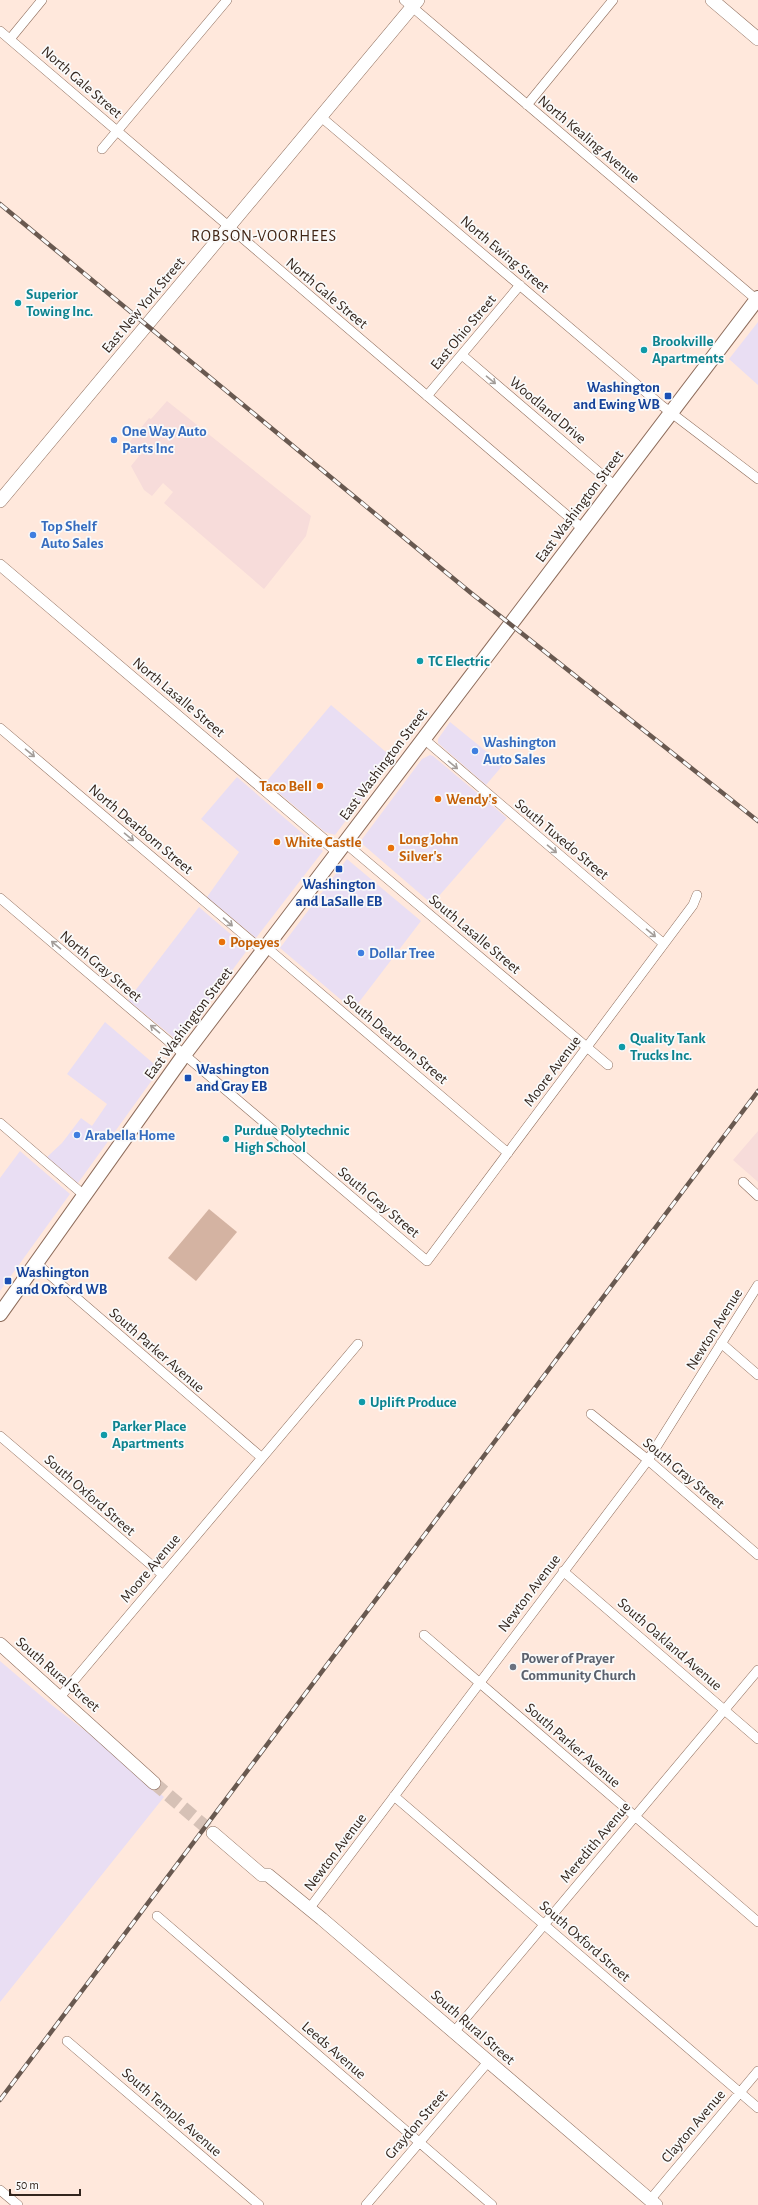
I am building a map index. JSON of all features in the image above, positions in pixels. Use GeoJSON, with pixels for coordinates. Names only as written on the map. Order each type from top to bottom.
{"type":"FeatureCollection","features":[{"type":"Feature","properties":{"kind":"main road"},"geometry":{"type":"LineString","coordinates":[[712,0],[758,39]]}},
{"type":"Feature","properties":{"kind":"main road","name":"East New York Street"},"geometry":{"type":"LineString","coordinates":[[0,501],[321,117],[411,2]]}},
{"type":"Feature","properties":{"kind":"main road","name":"East Washington Street"},"geometry":{"type":"LineString","coordinates":[[0,1314],[184,1055],[757,299]]}},
{"type":"Feature","properties":{"kind":"main road","name":"South Rural Street"},"geometry":{"type":"LineString","coordinates":[[0,1644],[94,1728],[107,1742],[157,1781]]}},
{"type":"Feature","properties":{"kind":"main road","name":"South Rural Street"},"geometry":{"type":"LineString","coordinates":[[216,1831],[267,1869],[268,1875],[653,2202]]}},
{"type":"Feature","properties":{"kind":"street"},"geometry":{"type":"LineString","coordinates":[[10,39],[42,0]]}},
{"type":"Feature","properties":{"kind":"street"},"geometry":{"type":"LineString","coordinates":[[102,149],[227,0]]}},
{"type":"Feature","properties":{"kind":"street"},"geometry":{"type":"LineString","coordinates":[[527,105],[613,0]]}},
{"type":"Feature","properties":{"kind":"street","name":"North Kealing Avenue"},"geometry":{"type":"LineString","coordinates":[[411,2],[527,105],[757,299]]}},
{"type":"Feature","properties":{"kind":"street","name":"North Gale Street"},"geometry":{"type":"LineString","coordinates":[[0,30],[229,228],[583,529]]}},
{"type":"Feature","properties":{"kind":"street","name":"North Ewing Street"},"geometry":{"type":"LineString","coordinates":[[321,117],[671,413],[758,479]]}},
{"type":"Feature","properties":{"kind":"street","name":"East Ohio Street"},"geometry":{"type":"LineString","coordinates":[[427,396],[520,286]]}},
{"type":"Feature","properties":{"kind":"street","name":"Woodland Drive"},"geometry":{"type":"LineString","coordinates":[[462,355],[616,486]]}},
{"type":"Feature","properties":{"kind":"street","name":"North Lasalle Street"},"geometry":{"type":"LineString","coordinates":[[0,565],[342,847]]}},
{"type":"Feature","properties":{"kind":"street","name":"North Dearborn Street"},"geometry":{"type":"LineString","coordinates":[[0,728],[264,949]]}},
{"type":"Feature","properties":{"kind":"street","name":"South Tuxedo Street"},"geometry":{"type":"LineString","coordinates":[[424,739],[664,944]]}},
{"type":"Feature","properties":{"kind":"street","name":"South Lasalle Street"},"geometry":{"type":"LineString","coordinates":[[342,847],[608,1065]]}},
{"type":"Feature","properties":{"kind":"street","name":"Moore Avenue"},"geometry":{"type":"LineString","coordinates":[[427,1261],[693,905],[696,895]]}},
{"type":"Feature","properties":{"kind":"street","name":"North Gray Street"},"geometry":{"type":"LineString","coordinates":[[0,898],[184,1055]]}},
{"type":"Feature","properties":{"kind":"street","name":"South Dearborn Street"},"geometry":{"type":"LineString","coordinates":[[264,949],[508,1153]]}},
{"type":"Feature","properties":{"kind":"street","name":"South Gray Street"},"geometry":{"type":"LineString","coordinates":[[184,1055],[427,1261]]}},
{"type":"Feature","properties":{"kind":"street"},"geometry":{"type":"LineString","coordinates":[[0,1123],[85,1196]]}},
{"type":"Feature","properties":{"kind":"street"},"geometry":{"type":"LineString","coordinates":[[743,1182],[758,1196]]}},
{"type":"Feature","properties":{"kind":"street","name":"South Parker Avenue"},"geometry":{"type":"LineString","coordinates":[[36,1263],[261,1457]]}},
{"type":"Feature","properties":{"kind":"street","name":"Newton Avenue"},"geometry":{"type":"LineString","coordinates":[[309,1909],[648,1460],[758,1285]]}},
{"type":"Feature","properties":{"kind":"street","name":"Moore Avenue"},"geometry":{"type":"LineString","coordinates":[[60,1697],[261,1457],[276,1444],[358,1344]]}},
{"type":"Feature","properties":{"kind":"street"},"geometry":{"type":"LineString","coordinates":[[721,1344],[758,1375]]}},
{"type":"Feature","properties":{"kind":"street","name":"South Gray Street"},"geometry":{"type":"LineString","coordinates":[[591,1414],[648,1460],[758,1555]]}},
{"type":"Feature","properties":{"kind":"street","name":"South Oxford Street"},"geometry":{"type":"LineString","coordinates":[[0,1436],[163,1575]]}},
{"type":"Feature","properties":{"kind":"street","name":"South Oakland Avenue"},"geometry":{"type":"LineString","coordinates":[[563,1571],[758,1739]]}},
{"type":"Feature","properties":{"kind":"street","name":"South Parker Avenue"},"geometry":{"type":"LineString","coordinates":[[424,1635],[758,1922]]}},
{"type":"Feature","properties":{"kind":"street","name":"Meredith Avenue"},"geometry":{"type":"LineString","coordinates":[[454,2032],[758,1670]]}},
{"type":"Feature","properties":{"kind":"street","name":"South Oxford Street"},"geometry":{"type":"LineString","coordinates":[[394,1796],[758,2108]]}},
{"type":"Feature","properties":{"kind":"street","name":"Leeds Avenue"},"geometry":{"type":"LineString","coordinates":[[157,1916],[492,2205]]}},
{"type":"Feature","properties":{"kind":"street","name":"South Temple Avenue"},"geometry":{"type":"LineString","coordinates":[[67,2041],[258,2205]]}},
{"type":"Feature","properties":{"kind":"street","name":"Graydon Street"},"geometry":{"type":"LineString","coordinates":[[366,2205],[418,2142],[488,2062]]}},
{"type":"Feature","properties":{"kind":"street","name":"Clayton Avenue"},"geometry":{"type":"LineString","coordinates":[[653,2202],[758,2071]]}},
{"type":"Feature","properties":{"kind":"street"},"geometry":{"type":"LineString","coordinates":[[0,2190],[18,2205]]}},
{"type":"Feature","properties":{"kind":"shaded area"},"geometry":{"type":"Polygon","coordinates":[[[758,322],[758,385],[729,359],[758,322]]]}},
{"type":"Feature","properties":{"kind":"shaded area"},"geometry":{"type":"Polygon","coordinates":[[[167,401],[311,516],[306,536],[264,589],[164,503],[173,492],[163,483],[152,496],[144,490],[131,466],[139,456],[127,445],[149,418],[151,419],[167,401]]]}},
{"type":"Feature","properties":{"kind":"shaded area"},"geometry":{"type":"Polygon","coordinates":[[[331,705],[393,758],[335,835],[325,832],[266,782],[331,705]]]}},
{"type":"Feature","properties":{"kind":"shaded area"},"geometry":{"type":"Polygon","coordinates":[[[450,722],[503,765],[486,785],[438,743],[438,739],[450,722]]]}},
{"type":"Feature","properties":{"kind":"shaded area"},"geometry":{"type":"Polygon","coordinates":[[[430,755],[507,818],[432,904],[360,842],[422,759],[430,755]]]}},
{"type":"Feature","properties":{"kind":"shaded area"},"geometry":{"type":"Polygon","coordinates":[[[237,777],[323,851],[256,938],[207,897],[239,852],[201,819],[237,777]]]}},
{"type":"Feature","properties":{"kind":"shaded area"},"geometry":{"type":"Polygon","coordinates":[[[347,859],[421,921],[353,1010],[280,948],[347,859]]]}},
{"type":"Feature","properties":{"kind":"shaded area"},"geometry":{"type":"Polygon","coordinates":[[[199,907],[248,949],[179,1042],[128,1000],[199,907]]]}},
{"type":"Feature","properties":{"kind":"shaded area"},"geometry":{"type":"Polygon","coordinates":[[[105,1022],[160,1069],[78,1183],[47,1157],[62,1143],[81,1118],[92,1126],[107,1104],[67,1074],[105,1022]]]}},
{"type":"Feature","properties":{"kind":"shaded area"},"geometry":{"type":"Polygon","coordinates":[[[758,1131],[758,1182],[733,1160],[758,1131]]]}},
{"type":"Feature","properties":{"kind":"shaded area"},"geometry":{"type":"Polygon","coordinates":[[[20,1151],[70,1194],[0,1291],[0,1178],[20,1151]]]}},
{"type":"Feature","properties":{"kind":"shaded area"},"geometry":{"type":"Polygon","coordinates":[[[209,1209],[237,1232],[196,1281],[168,1258],[209,1209]]]}},
{"type":"Feature","properties":{"kind":"shaded area"},"geometry":{"type":"Polygon","coordinates":[[[0,1661],[53,1706],[117,1755],[164,1797],[0,2002],[0,1661]]]}},
{"type":"Feature","properties":{"kind":"tunnel"},"geometry":{"type":"LineString","coordinates":[[154,1783],[213,1833]]}},
{"type":"Feature","properties":{"kind":"railway"},"geometry":{"type":"LineString","coordinates":[[0,204],[471,593],[758,821]]}},
{"type":"Feature","properties":{"kind":"railway"},"geometry":{"type":"LineString","coordinates":[[0,2100],[758,1091]]}},
{"type":"Feature","properties":{"kind":"place","name":"Superior Towing Inc."},"geometry":{"type":"Point","coordinates":[18,303]}},
{"type":"Feature","properties":{"kind":"place","name":"Brookville Apartments"},"geometry":{"type":"Point","coordinates":[644,350]}},
{"type":"Feature","properties":{"kind":"place","name":"Washington and Ewing WB"},"geometry":{"type":"Point","coordinates":[668,396]}},
{"type":"Feature","properties":{"kind":"place","name":"One Way Auto Parts Inc"},"geometry":{"type":"Point","coordinates":[114,440]}},
{"type":"Feature","properties":{"kind":"place","name":"Top Shelf Auto Sales"},"geometry":{"type":"Point","coordinates":[33,535]}},
{"type":"Feature","properties":{"kind":"place","name":"TC Electric"},"geometry":{"type":"Point","coordinates":[420,661]}},
{"type":"Feature","properties":{"kind":"place","name":"Washington Auto Sales"},"geometry":{"type":"Point","coordinates":[475,751]}},
{"type":"Feature","properties":{"kind":"place","name":"Taco Bell"},"geometry":{"type":"Point","coordinates":[320,786]}},
{"type":"Feature","properties":{"kind":"place","name":"Wendy's"},"geometry":{"type":"Point","coordinates":[438,799]}},
{"type":"Feature","properties":{"kind":"place","name":"White Castle"},"geometry":{"type":"Point","coordinates":[277,842]}},
{"type":"Feature","properties":{"kind":"place","name":"Long John Silver's"},"geometry":{"type":"Point","coordinates":[391,848]}},
{"type":"Feature","properties":{"kind":"place","name":"Washington and LaSalle EB"},"geometry":{"type":"Point","coordinates":[339,869]}},
{"type":"Feature","properties":{"kind":"place","name":"Popeyes"},"geometry":{"type":"Point","coordinates":[222,942]}},
{"type":"Feature","properties":{"kind":"place","name":"Dollar Tree"},"geometry":{"type":"Point","coordinates":[361,953]}},
{"type":"Feature","properties":{"kind":"place","name":"Quality Tank Trucks Inc."},"geometry":{"type":"Point","coordinates":[622,1047]}},
{"type":"Feature","properties":{"kind":"place","name":"Washington and Gray EB"},"geometry":{"type":"Point","coordinates":[188,1078]}},
{"type":"Feature","properties":{"kind":"place","name":"Arabella Home"},"geometry":{"type":"Point","coordinates":[77,1135]}},
{"type":"Feature","properties":{"kind":"place","name":"Purdue Polytechnic High School"},"geometry":{"type":"Point","coordinates":[226,1139]}},
{"type":"Feature","properties":{"kind":"place","name":"Washington and Oxford WB"},"geometry":{"type":"Point","coordinates":[8,1281]}},
{"type":"Feature","properties":{"kind":"place","name":"Uplift Produce"},"geometry":{"type":"Point","coordinates":[362,1402]}},
{"type":"Feature","properties":{"kind":"place","name":"Parker Place Apartments"},"geometry":{"type":"Point","coordinates":[104,1435]}},
{"type":"Feature","properties":{"kind":"place","name":"Power of Prayer Community Church"},"geometry":{"type":"Point","coordinates":[513,1667]}},
{"type":"Feature","properties":{"kind":"district","name":"ROBSON-VOORHEES"},"geometry":{"type":"Point","coordinates":[264,235]}}]}
